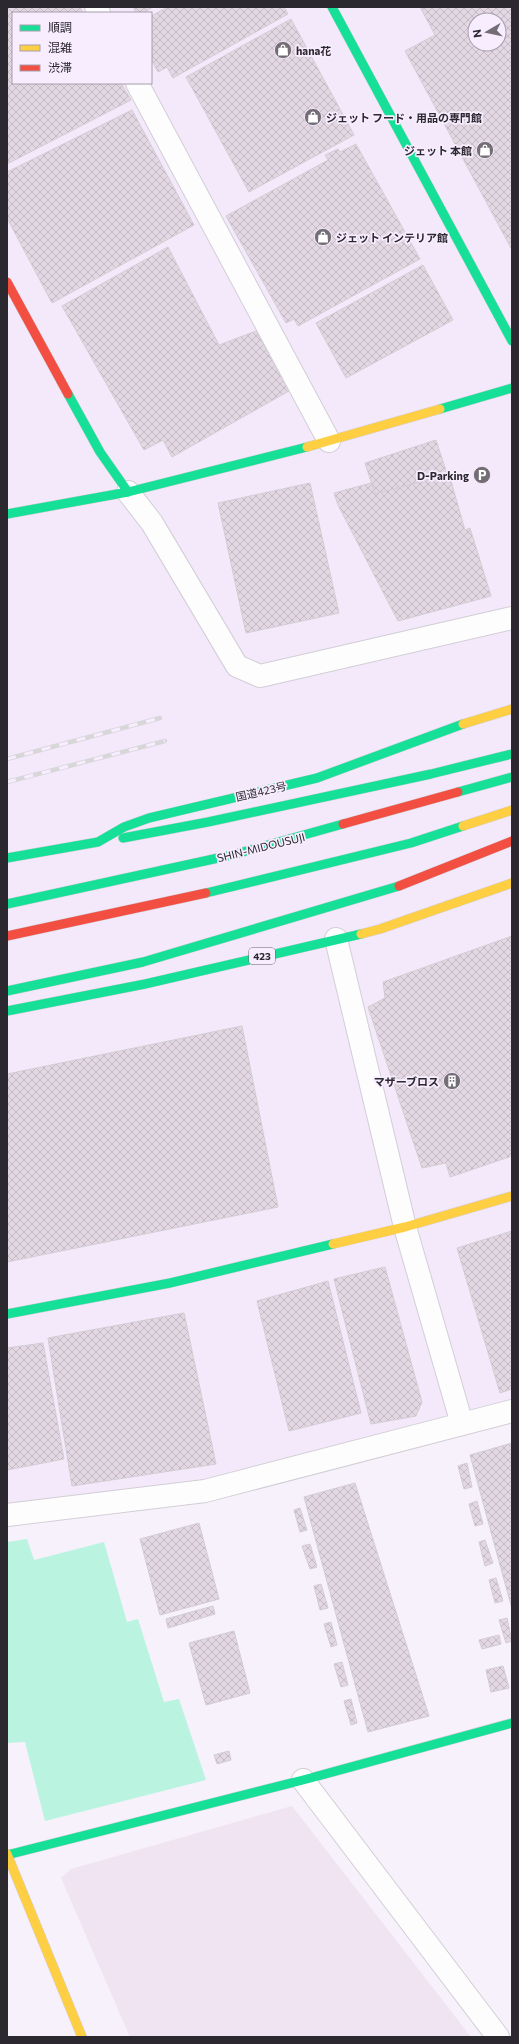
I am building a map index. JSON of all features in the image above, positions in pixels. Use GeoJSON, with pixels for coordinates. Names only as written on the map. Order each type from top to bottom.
{"type":"FeatureCollection","features":[{"type":"Feature","properties":{"kind":"main road"},"geometry":{"type":"LineString","coordinates":[[332,7],[512,341]]}},
{"type":"Feature","properties":{"kind":"main road"},"geometry":{"type":"LineString","coordinates":[[7,282],[100,452],[128,492]]}},
{"type":"Feature","properties":{"kind":"main road"},"geometry":{"type":"LineString","coordinates":[[7,514],[128,492],[329,441],[512,388]]}},
{"type":"Feature","properties":{"kind":"main road","name":"国道423号"},"geometry":{"type":"LineString","coordinates":[[7,858],[98,842],[124,827],[149,818],[316,778],[463,724],[512,708]]}},
{"type":"Feature","properties":{"kind":"main road"},"geometry":{"type":"LineString","coordinates":[[98,842],[173,830],[484,762],[512,754]]}},
{"type":"Feature","properties":{"kind":"main road","name":"SHIN-MIDOUSUJI"},"geometry":{"type":"LineString","coordinates":[[7,904],[78,890],[232,855],[512,777]]}},
{"type":"Feature","properties":{"kind":"main road"},"geometry":{"type":"LineString","coordinates":[[7,936],[83,921],[244,884],[411,843],[512,810]]}},
{"type":"Feature","properties":{"kind":"main road"},"geometry":{"type":"LineString","coordinates":[[7,991],[143,962],[386,891],[512,841]]}},
{"type":"Feature","properties":{"kind":"main road","name":"423"},"geometry":{"type":"LineString","coordinates":[[7,1011],[145,984],[380,928],[512,884]]}},
{"type":"Feature","properties":{"kind":"main road"},"geometry":{"type":"LineString","coordinates":[[7,1314],[170,1283],[405,1228],[512,1196]]}},
{"type":"Feature","properties":{"kind":"main road"},"geometry":{"type":"LineString","coordinates":[[82,2037],[7,1854],[302,1780],[512,1723]]}},
{"type":"Feature","properties":{"kind":"street"},"geometry":{"type":"LineString","coordinates":[[138,84],[329,441]]}},
{"type":"Feature","properties":{"kind":"street"},"geometry":{"type":"LineString","coordinates":[[128,492],[152,523],[237,666],[260,676],[512,618]]}},
{"type":"Feature","properties":{"kind":"street"},"geometry":{"type":"LineString","coordinates":[[336,938],[405,1228],[462,1424]]}},
{"type":"Feature","properties":{"kind":"street"},"geometry":{"type":"LineString","coordinates":[[7,1515],[205,1491],[512,1411]]}},
{"type":"Feature","properties":{"kind":"street"},"geometry":{"type":"LineString","coordinates":[[302,1780],[498,2037]]}},
{"type":"Feature","properties":{"kind":"shaded area"},"geometry":{"type":"Polygon","coordinates":[[[7,7],[512,7],[512,1411],[205,1491],[7,1515],[7,7]]]}},
{"type":"Feature","properties":{"kind":"shaded area"},"geometry":{"type":"Polygon","coordinates":[[[292,1806],[471,2037],[130,2037],[61,1878],[71,1869],[292,1806]]]}},
{"type":"Feature","properties":{"kind":"green space"},"geometry":{"type":"Polygon","coordinates":[[[27,1539],[34,1560],[104,1542],[127,1622],[138,1619],[164,1702],[179,1699],[206,1780],[45,1821],[25,1742],[7,1743],[7,1542],[27,1539]]]}},
{"type":"Feature","properties":{"kind":"building"},"geometry":{"type":"Polygon","coordinates":[[[7,7],[80,7],[82,12],[12,12],[12,84],[122,84],[131,100],[7,164],[7,7]]]}},
{"type":"Feature","properties":{"kind":"building"},"geometry":{"type":"Polygon","coordinates":[[[133,7],[153,7],[145,12],[136,12],[133,7]]]}},
{"type":"Feature","properties":{"kind":"building"},"geometry":{"type":"Polygon","coordinates":[[[168,7],[284,7],[288,14],[173,78],[167,67],[158,72],[152,61],[152,15],[168,7]]]}},
{"type":"Feature","properties":{"kind":"building","name":"ジェット 本館"},"geometry":{"type":"Polygon","coordinates":[[[420,7],[512,7],[512,250],[405,51],[435,35],[420,7]]]}},
{"type":"Feature","properties":{"kind":"building"},"geometry":{"type":"Polygon","coordinates":[[[291,19],[354,135],[249,192],[186,77],[291,19]]]}},
{"type":"Feature","properties":{"kind":"building"},"geometry":{"type":"Polygon","coordinates":[[[132,110],[194,225],[52,303],[7,218],[7,172],[132,110]]]}},
{"type":"Feature","properties":{"kind":"building","name":"ジェット インテリア館"},"geometry":{"type":"Polygon","coordinates":[[[356,144],[420,259],[298,326],[294,319],[286,323],[226,216],[328,160],[325,155],[338,149],[340,152],[356,144]]]}},
{"type":"Feature","properties":{"kind":"building"},"geometry":{"type":"Polygon","coordinates":[[[168,247],[219,345],[256,331],[289,391],[172,457],[163,440],[144,450],[62,306],[168,247]]]}},
{"type":"Feature","properties":{"kind":"building"},"geometry":{"type":"Polygon","coordinates":[[[423,265],[453,320],[346,378],[316,323],[423,265]]]}},
{"type":"Feature","properties":{"kind":"building"},"geometry":{"type":"Polygon","coordinates":[[[436,440],[447,474],[375,494],[365,463],[436,440]]]}},
{"type":"Feature","properties":{"kind":"building"},"geometry":{"type":"Polygon","coordinates":[[[449,474],[465,530],[470,528],[491,596],[398,621],[338,505],[334,493],[371,483],[375,494],[449,474]]]}},
{"type":"Feature","properties":{"kind":"building"},"geometry":{"type":"Polygon","coordinates":[[[310,483],[339,613],[246,633],[218,503],[310,483]]]}},
{"type":"Feature","properties":{"kind":"building","name":"マザーブロス"},"geometry":{"type":"Polygon","coordinates":[[[512,936],[512,1156],[450,1177],[446,1163],[422,1168],[368,1007],[385,998],[383,982],[512,936]]]}},
{"type":"Feature","properties":{"kind":"building"},"geometry":{"type":"Polygon","coordinates":[[[242,1026],[278,1207],[7,1262],[7,1074],[242,1026]]]}},
{"type":"Feature","properties":{"kind":"building"},"geometry":{"type":"Polygon","coordinates":[[[512,1231],[512,1389],[500,1393],[457,1248],[512,1231]]]}},
{"type":"Feature","properties":{"kind":"building"},"geometry":{"type":"Polygon","coordinates":[[[385,1267],[422,1402],[416,1416],[371,1424],[334,1279],[385,1267]]]}},
{"type":"Feature","properties":{"kind":"building"},"geometry":{"type":"Polygon","coordinates":[[[328,1281],[361,1413],[289,1431],[257,1301],[328,1281]]]}},
{"type":"Feature","properties":{"kind":"building"},"geometry":{"type":"Polygon","coordinates":[[[184,1313],[216,1464],[72,1486],[48,1338],[184,1313]]]}},
{"type":"Feature","properties":{"kind":"building"},"geometry":{"type":"Polygon","coordinates":[[[43,1343],[64,1459],[7,1470],[7,1348],[43,1343]]]}},
{"type":"Feature","properties":{"kind":"building"},"geometry":{"type":"Polygon","coordinates":[[[512,1443],[512,1609],[470,1455],[512,1443]]]}},
{"type":"Feature","properties":{"kind":"building"},"geometry":{"type":"Polygon","coordinates":[[[467,1463],[472,1487],[464,1489],[458,1466],[467,1463]]]}},
{"type":"Feature","properties":{"kind":"building"},"geometry":{"type":"Polygon","coordinates":[[[355,1483],[429,1716],[368,1732],[304,1497],[355,1483]]]}},
{"type":"Feature","properties":{"kind":"building"},"geometry":{"type":"Polygon","coordinates":[[[477,1501],[483,1524],[475,1526],[469,1504],[477,1501]]]}},
{"type":"Feature","properties":{"kind":"building"},"geometry":{"type":"Polygon","coordinates":[[[300,1508],[307,1530],[300,1532],[294,1510],[300,1508]]]}},
{"type":"Feature","properties":{"kind":"building"},"geometry":{"type":"Polygon","coordinates":[[[199,1523],[219,1599],[160,1615],[140,1539],[199,1523]]]}},
{"type":"Feature","properties":{"kind":"building"},"geometry":{"type":"Polygon","coordinates":[[[485,1540],[493,1563],[485,1566],[479,1542],[485,1540]]]}},
{"type":"Feature","properties":{"kind":"building"},"geometry":{"type":"Polygon","coordinates":[[[310,1544],[317,1567],[310,1569],[302,1546],[310,1544]]]}},
{"type":"Feature","properties":{"kind":"building"},"geometry":{"type":"Polygon","coordinates":[[[496,1578],[503,1601],[495,1603],[489,1580],[496,1578]]]}},
{"type":"Feature","properties":{"kind":"building"},"geometry":{"type":"Polygon","coordinates":[[[321,1584],[328,1608],[320,1610],[314,1586],[321,1584]]]}},
{"type":"Feature","properties":{"kind":"building"},"geometry":{"type":"Polygon","coordinates":[[[213,1606],[215,1614],[168,1628],[166,1619],[213,1606]]]}},
{"type":"Feature","properties":{"kind":"building"},"geometry":{"type":"Polygon","coordinates":[[[507,1618],[512,1641],[506,1643],[499,1620],[507,1618]]]}},
{"type":"Feature","properties":{"kind":"building"},"geometry":{"type":"Polygon","coordinates":[[[331,1622],[337,1645],[331,1647],[324,1624],[331,1622]]]}},
{"type":"Feature","properties":{"kind":"building"},"geometry":{"type":"Polygon","coordinates":[[[234,1631],[250,1693],[206,1705],[189,1643],[234,1631]]]}},
{"type":"Feature","properties":{"kind":"building"},"geometry":{"type":"Polygon","coordinates":[[[499,1635],[501,1644],[482,1649],[479,1640],[499,1635]]]}},
{"type":"Feature","properties":{"kind":"building"},"geometry":{"type":"Polygon","coordinates":[[[342,1662],[348,1685],[341,1687],[334,1664],[342,1662]]]}},
{"type":"Feature","properties":{"kind":"building"},"geometry":{"type":"Polygon","coordinates":[[[503,1666],[509,1688],[491,1692],[486,1670],[503,1666]]]}},
{"type":"Feature","properties":{"kind":"building"},"geometry":{"type":"Polygon","coordinates":[[[351,1699],[357,1723],[351,1725],[344,1701],[351,1699]]]}},
{"type":"Feature","properties":{"kind":"building"},"geometry":{"type":"Polygon","coordinates":[[[229,1751],[231,1760],[217,1764],[214,1755],[229,1751]]]}},
{"type":"Feature","properties":{"kind":"railway"},"geometry":{"type":"LineString","coordinates":[[7,759],[160,718]]}},
{"type":"Feature","properties":{"kind":"railway"},"geometry":{"type":"LineString","coordinates":[[7,782],[165,741]]}},
{"type":"Feature","properties":{"kind":"traffic: fast"},"geometry":{"type":"LineString","coordinates":[[332,7],[512,341]]}},
{"type":"Feature","properties":{"kind":"traffic: fast"},"geometry":{"type":"LineString","coordinates":[[440,409],[512,388]]}},
{"type":"Feature","properties":{"kind":"traffic: fast"},"geometry":{"type":"LineString","coordinates":[[68,394],[100,452],[128,492]]}},
{"type":"Feature","properties":{"kind":"traffic: fast"},"geometry":{"type":"LineString","coordinates":[[7,514],[128,492],[307,447]]}},
{"type":"Feature","properties":{"kind":"traffic: fast"},"geometry":{"type":"LineString","coordinates":[[7,858],[98,842],[124,827],[149,818],[317,778],[463,724]]}},
{"type":"Feature","properties":{"kind":"traffic: fast"},"geometry":{"type":"LineString","coordinates":[[123,838],[208,822],[431,774],[512,754]]}},
{"type":"Feature","properties":{"kind":"traffic: fast"},"geometry":{"type":"LineString","coordinates":[[458,792],[512,777]]}},
{"type":"Feature","properties":{"kind":"traffic: fast"},"geometry":{"type":"LineString","coordinates":[[7,904],[232,855],[343,824]]}},
{"type":"Feature","properties":{"kind":"traffic: fast"},"geometry":{"type":"LineString","coordinates":[[206,893],[411,843],[463,826]]}},
{"type":"Feature","properties":{"kind":"traffic: fast"},"geometry":{"type":"LineString","coordinates":[[7,991],[143,962],[399,886]]}},
{"type":"Feature","properties":{"kind":"traffic: fast"},"geometry":{"type":"LineString","coordinates":[[7,1011],[145,984],[361,934]]}},
{"type":"Feature","properties":{"kind":"traffic: fast"},"geometry":{"type":"LineString","coordinates":[[7,1314],[170,1283],[333,1244]]}},
{"type":"Feature","properties":{"kind":"traffic: fast"},"geometry":{"type":"LineString","coordinates":[[7,1855],[303,1780],[512,1723]]}},
{"type":"Feature","properties":{"kind":"traffic: slow"},"geometry":{"type":"LineString","coordinates":[[307,447],[440,409]]}},
{"type":"Feature","properties":{"kind":"traffic: slow"},"geometry":{"type":"LineString","coordinates":[[463,724],[512,709]]}},
{"type":"Feature","properties":{"kind":"traffic: slow"},"geometry":{"type":"LineString","coordinates":[[463,826],[512,810]]}},
{"type":"Feature","properties":{"kind":"traffic: slow"},"geometry":{"type":"LineString","coordinates":[[361,934],[380,929],[512,883]]}},
{"type":"Feature","properties":{"kind":"traffic: slow"},"geometry":{"type":"LineString","coordinates":[[333,1244],[405,1227],[512,1196]]}},
{"type":"Feature","properties":{"kind":"traffic: slow"},"geometry":{"type":"LineString","coordinates":[[7,1854],[82,2037]]}},
{"type":"Feature","properties":{"kind":"traffic: jam"},"geometry":{"type":"LineString","coordinates":[[7,282],[68,394]]}},
{"type":"Feature","properties":{"kind":"traffic: jam"},"geometry":{"type":"LineString","coordinates":[[343,824],[458,792]]}},
{"type":"Feature","properties":{"kind":"traffic: jam"},"geometry":{"type":"LineString","coordinates":[[399,886],[512,841]]}},
{"type":"Feature","properties":{"kind":"traffic: jam"},"geometry":{"type":"LineString","coordinates":[[7,936],[206,893]]}},
{"type":"Feature","properties":{"kind":"place","name":"hana花"},"geometry":{"type":"Point","coordinates":[283,50]}},
{"type":"Feature","properties":{"kind":"place","name":"ジェット フード・用品の専門館"},"geometry":{"type":"Point","coordinates":[313,117]}},
{"type":"Feature","properties":{"kind":"place","name":"ジェット 本館"},"geometry":{"type":"Point","coordinates":[485,150]}},
{"type":"Feature","properties":{"kind":"place","name":"ジェット インテリア館"},"geometry":{"type":"Point","coordinates":[323,237]}},
{"type":"Feature","properties":{"kind":"place","name":"D-Parking"},"geometry":{"type":"Point","coordinates":[482,475]}},
{"type":"Feature","properties":{"kind":"place","name":"マザーブロス"},"geometry":{"type":"Point","coordinates":[452,1081]}}]}
